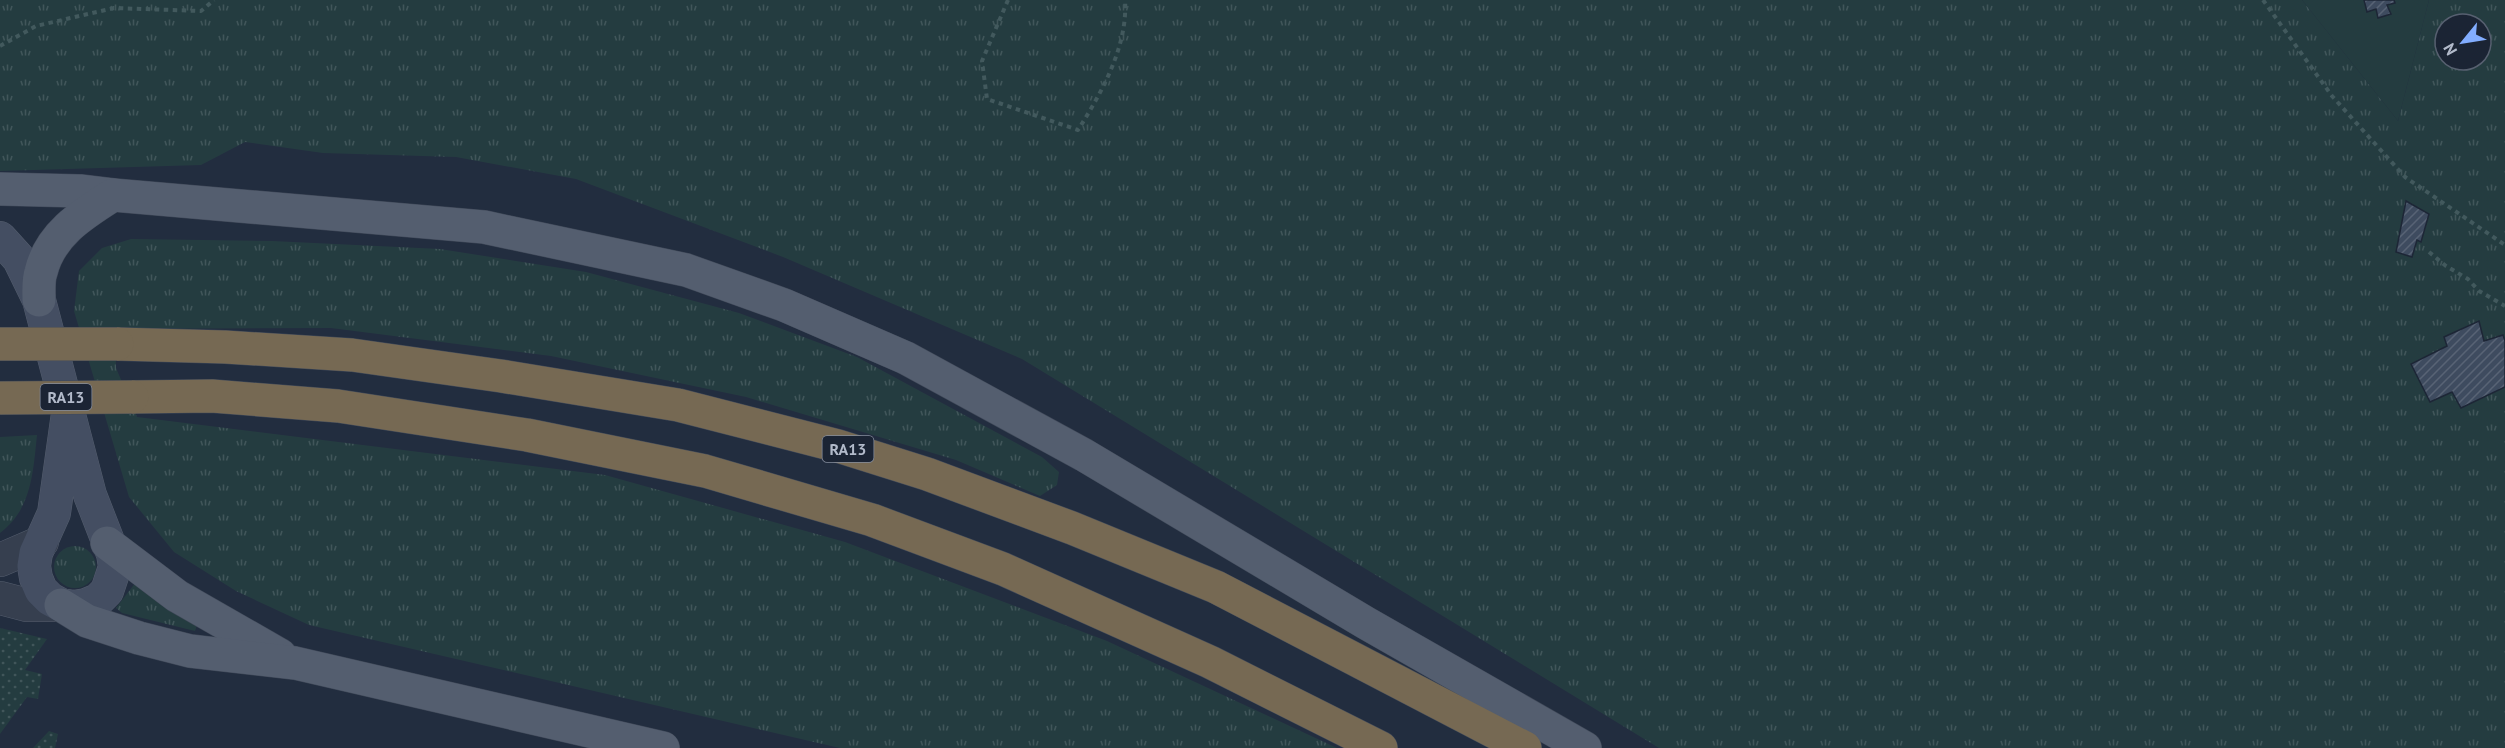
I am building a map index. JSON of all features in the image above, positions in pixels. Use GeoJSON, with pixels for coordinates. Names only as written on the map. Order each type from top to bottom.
{"type":"FeatureCollection","features":[{"type":"Feature","properties":{"kind":"highway","name":"RA13"},"geometry":{"type":"LineString","coordinates":[[0,344],[225,346],[352,355],[678,405],[837,446],[927,474],[1072,528],[1216,587],[1525,748]]}},
{"type":"Feature","properties":{"kind":"highway","name":"RA13"},"geometry":{"type":"LineString","coordinates":[[0,398],[212,396],[338,406],[527,435],[716,474],[872,520],[1003,569],[1210,662],[1381,748]]}},
{"type":"Feature","properties":{"kind":"main road"},"geometry":{"type":"LineString","coordinates":[[0,189],[80,191],[484,227],[686,270],[784,304],[906,358],[1084,455],[1366,623],[1585,748]]}},
{"type":"Feature","properties":{"kind":"main road"},"geometry":{"type":"LineString","coordinates":[[39,300],[40,271],[60,235],[76,218],[113,195]]}},
{"type":"Feature","properties":{"kind":"main road"},"geometry":{"type":"LineString","coordinates":[[0,238],[19,259],[39,300],[90,495],[115,567],[107,591],[98,600],[74,607],[61,605]]}},
{"type":"Feature","properties":{"kind":"main road"},"geometry":{"type":"LineString","coordinates":[[68,413],[54,513],[36,553],[34,566],[41,590],[50,599],[87,621],[190,651],[295,663],[663,748]]}},
{"type":"Feature","properties":{"kind":"main road"},"geometry":{"type":"LineString","coordinates":[[42,542],[51,533],[75,525],[87,528],[177,596],[295,663]]}},
{"type":"Feature","properties":{"kind":"street"},"geometry":{"type":"LineString","coordinates":[[0,560],[42,542]]}},
{"type":"Feature","properties":{"kind":"street"},"geometry":{"type":"LineString","coordinates":[[0,598],[27,605],[61,605]]}},
{"type":"Feature","properties":{"kind":"path"},"geometry":{"type":"LineString","coordinates":[[0,46],[36,26],[114,8],[201,12],[214,0]]}},
{"type":"Feature","properties":{"kind":"path"},"geometry":{"type":"LineString","coordinates":[[1008,0],[982,60],[987,99],[1078,130],[1102,91],[1126,21],[1125,0]]}},
{"type":"Feature","properties":{"kind":"path"},"geometry":{"type":"LineString","coordinates":[[2263,0],[2332,96],[2405,177],[2505,245]]}},
{"type":"Feature","properties":{"kind":"path"},"geometry":{"type":"LineString","coordinates":[[2429,252],[2446,266],[2468,279],[2479,291],[2505,306]]}},
{"type":"Feature","properties":{"kind":"green space"},"geometry":{"type":"Polygon","coordinates":[[[0,0],[2302,0],[2398,121],[2429,0],[2505,0],[2505,748],[1659,748],[1022,359],[783,257],[576,179],[456,157],[323,153],[245,142],[201,165],[0,171],[0,0]]]}},
{"type":"Feature","properties":{"kind":"green space"},"geometry":{"type":"Polygon","coordinates":[[[2302,0],[2429,0],[2398,121],[2302,0]]]}},
{"type":"Feature","properties":{"kind":"green space"},"geometry":{"type":"Polygon","coordinates":[[[131,239],[272,241],[440,249],[586,272],[739,313],[857,357],[1042,457],[1059,472],[1057,485],[1040,496],[956,460],[746,397],[551,356],[331,328],[115,329],[116,368],[137,417],[605,475],[845,542],[1107,641],[1337,748],[840,748],[309,625],[236,591],[174,552],[129,497],[74,311],[79,271],[102,248],[131,239]]]}},
{"type":"Feature","properties":{"kind":"green space"},"geometry":{"type":"Polygon","coordinates":[[[37,435],[32,476],[25,501],[19,513],[0,533],[0,437],[37,435]]]}},
{"type":"Feature","properties":{"kind":"green space"},"geometry":{"type":"Polygon","coordinates":[[[75,546],[90,552],[96,567],[90,582],[75,588],[60,582],[54,567],[60,552],[75,546]]]}},
{"type":"Feature","properties":{"kind":"green space"},"geometry":{"type":"Polygon","coordinates":[[[136,582],[197,625],[195,631],[122,613],[116,608],[136,582]]]}},
{"type":"Feature","properties":{"kind":"green space"},"geometry":{"type":"Polygon","coordinates":[[[0,628],[47,639],[25,670],[42,674],[38,699],[27,697],[0,734],[0,628]]]}},
{"type":"Feature","properties":{"kind":"green space"},"geometry":{"type":"Polygon","coordinates":[[[49,731],[58,734],[55,748],[33,748],[49,731]]]}},
{"type":"Feature","properties":{"kind":"building"},"geometry":{"type":"Polygon","coordinates":[[[2364,0],[2394,0],[2395,3],[2387,5],[2391,14],[2378,18],[2376,9],[2367,12],[2364,0]]]}},
{"type":"Feature","properties":{"kind":"building"},"geometry":{"type":"Polygon","coordinates":[[[2406,201],[2429,214],[2421,242],[2417,240],[2412,257],[2396,252],[2406,201]]]}},
{"type":"Feature","properties":{"kind":"building"},"geometry":{"type":"Polygon","coordinates":[[[2479,321],[2484,341],[2503,335],[2505,387],[2461,408],[2452,392],[2430,402],[2411,364],[2447,346],[2444,337],[2479,321]]]}}]}
